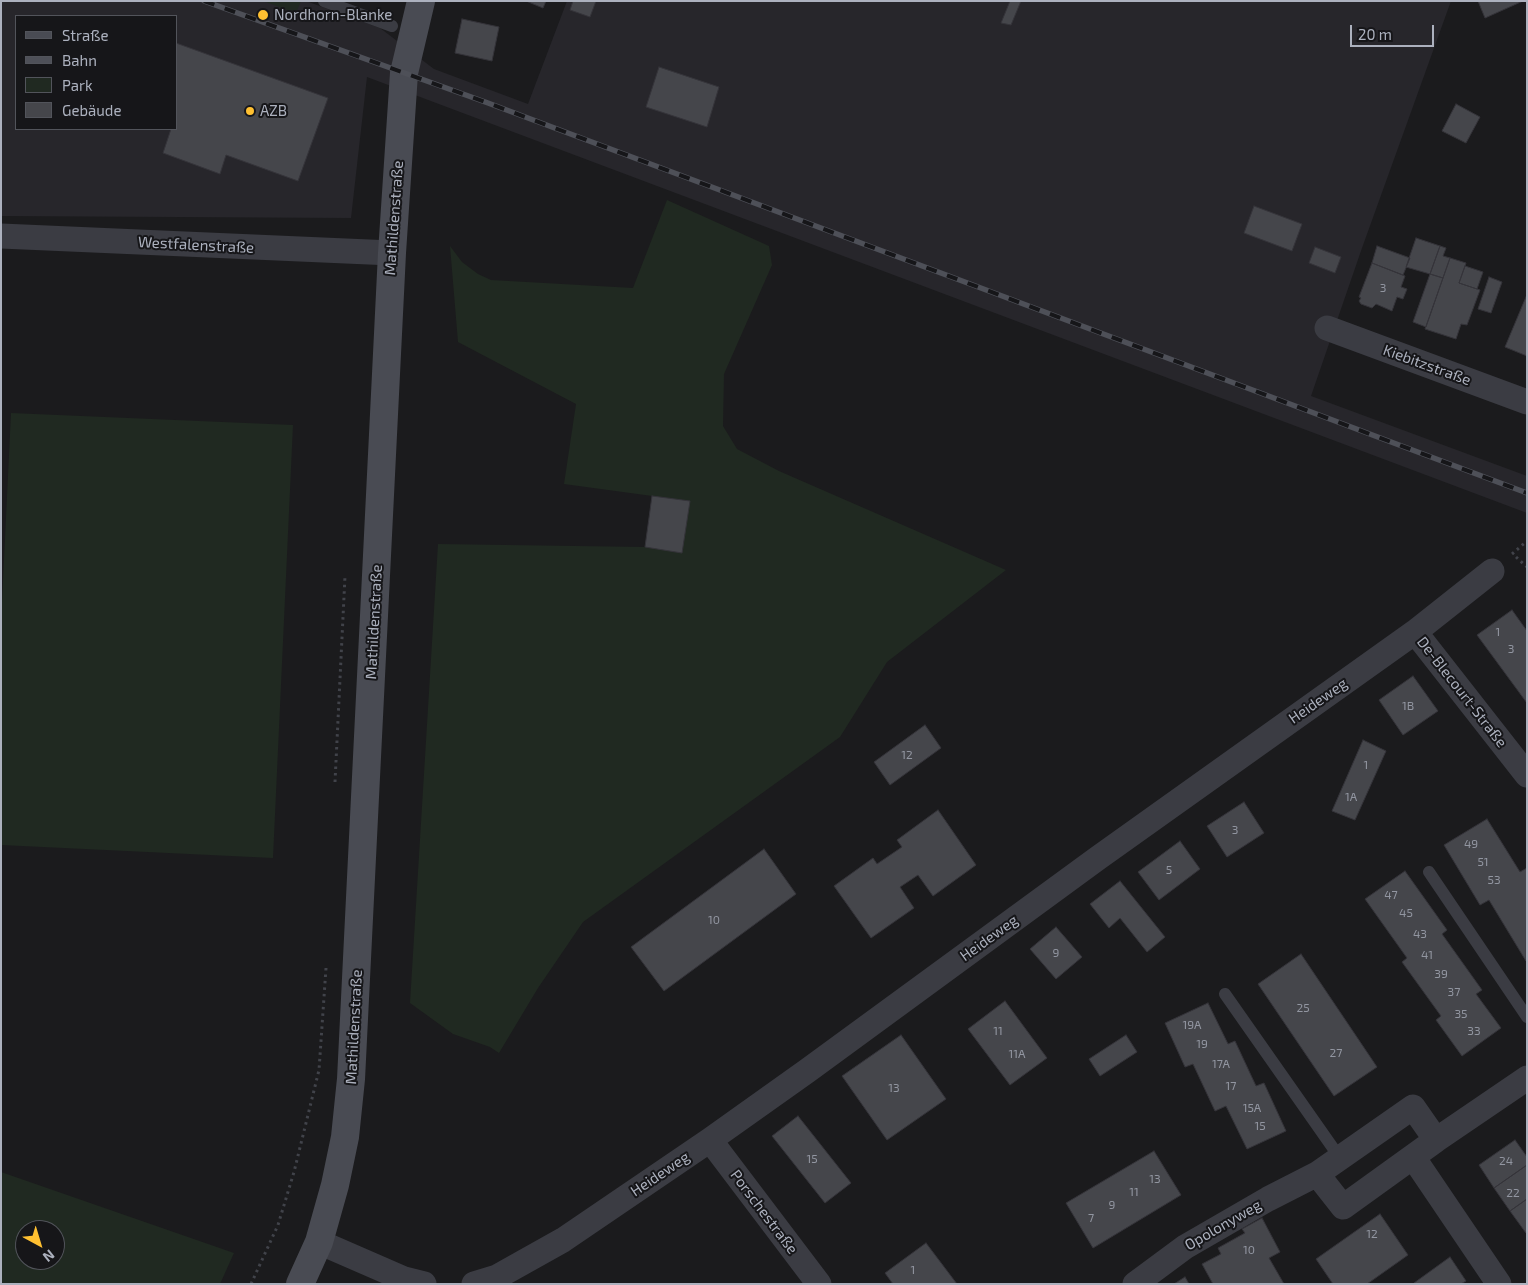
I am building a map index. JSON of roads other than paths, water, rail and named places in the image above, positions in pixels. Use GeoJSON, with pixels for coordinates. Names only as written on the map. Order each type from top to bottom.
{"type":"FeatureCollection","features":[{"type":"Feature","properties":{"kind":"street","name":"Mathildenstraße"},"geometry":{"type":"LineString","coordinates":[[319,1242],[335,1185],[343,1147],[352,1079],[392,253],[404,73],[422,1]]}},
{"type":"Feature","properties":{"kind":"street","name":"Westfalenstraße"},"geometry":{"type":"LineString","coordinates":[[1,236],[392,253]]}},
{"type":"Feature","properties":{"kind":"street","name":"Kiebitzstraße"},"geometry":{"type":"LineString","coordinates":[[1327,328],[1527,402]]}},
{"type":"Feature","properties":{"kind":"street","name":"Heideweg"},"geometry":{"type":"LineString","coordinates":[[474,1284],[497,1277],[563,1240],[710,1140],[807,1072],[1098,858],[1415,632],[1492,571]]}},
{"type":"Feature","properties":{"kind":"street","name":"De-Blecourt-Straße"},"geometry":{"type":"LineString","coordinates":[[1415,632],[1527,775]]}},
{"type":"Feature","properties":{"kind":"street"},"geometry":{"type":"LineString","coordinates":[[1317,1174],[1343,1207],[1527,1078]]}},
{"type":"Feature","properties":{"kind":"street","name":"Opolonyweg"},"geometry":{"type":"LineString","coordinates":[[1135,1284],[1185,1246],[1268,1199],[1317,1174],[1413,1107],[1436,1140]]}},
{"type":"Feature","properties":{"kind":"street","name":"Porschestraße"},"geometry":{"type":"LineString","coordinates":[[710,1140],[819,1284]]}},
{"type":"Feature","properties":{"kind":"street"},"geometry":{"type":"LineString","coordinates":[[1413,1157],[1499,1284]]}},
{"type":"Feature","properties":{"kind":"street"},"geometry":{"type":"LineString","coordinates":[[300,1284],[319,1242],[404,1279],[424,1284]]}},
{"type":"Feature","properties":{"kind":"lane"},"geometry":{"type":"LineString","coordinates":[[324,1],[392,26]]}},
{"type":"Feature","properties":{"kind":"lane"},"geometry":{"type":"LineString","coordinates":[[1429,872],[1527,1017]]}},
{"type":"Feature","properties":{"kind":"lane"},"geometry":{"type":"LineString","coordinates":[[1225,994],[1340,1158]]}},
{"type":"Feature","properties":{"kind":"railway"},"geometry":{"type":"LineString","coordinates":[[204,1],[488,103],[1527,493]]}},
{"type":"Feature","properties":{"kind":"place","name":"Nordhorn-Blanke"},"geometry":{"type":"Point","coordinates":[263,15]}},
{"type":"Feature","properties":{"kind":"place","name":"AZB"},"geometry":{"type":"Point","coordinates":[250,111]}}]}
